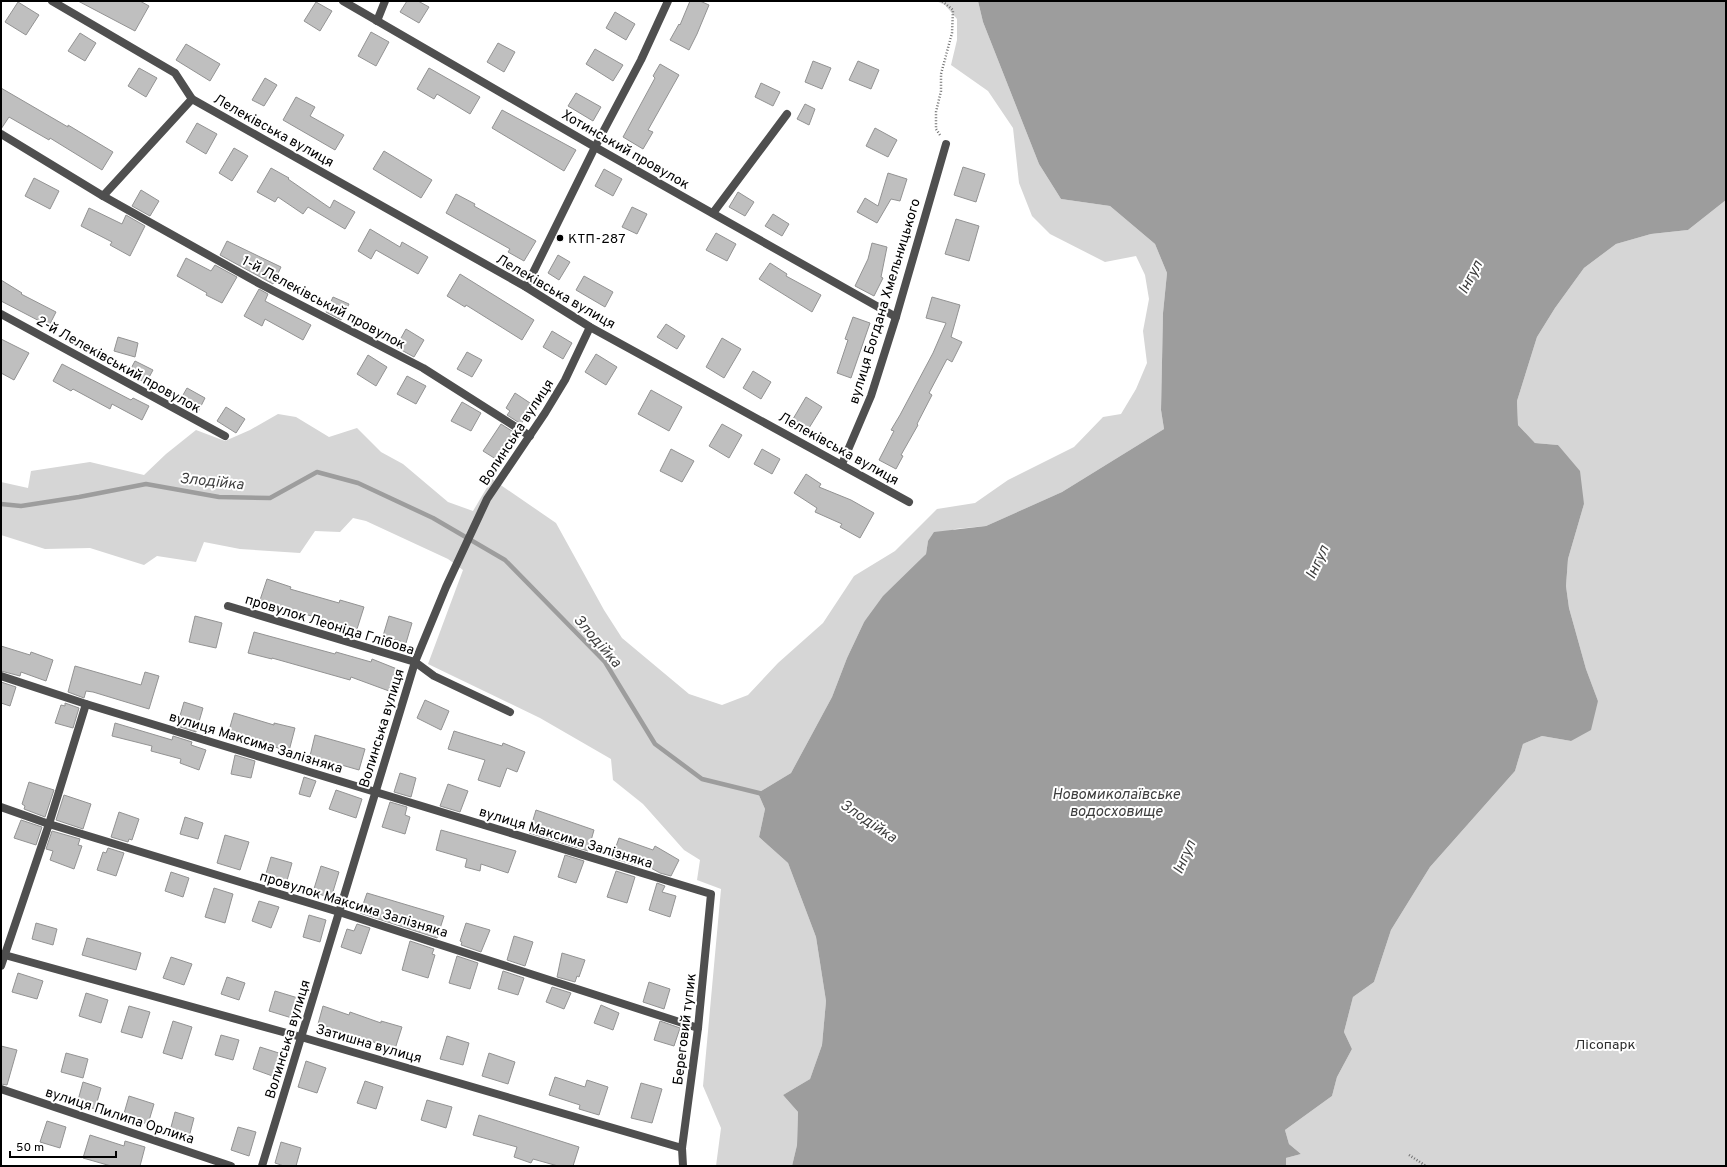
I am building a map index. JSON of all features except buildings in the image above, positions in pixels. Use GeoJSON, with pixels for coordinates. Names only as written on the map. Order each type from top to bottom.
{"type":"FeatureCollection","features":[{"type":"Feature","properties":{"kind":"street","name":"Лелеківська вулиця"},"geometry":{"type":"LineString","coordinates":[[52,1],[175,73],[192,99],[526,288],[590,327],[842,464],[908,502]]}},
{"type":"Feature","properties":{"kind":"street","name":"Хотинський провулок"},"geometry":{"type":"LineString","coordinates":[[343,1],[595,147],[896,317]]}},
{"type":"Feature","properties":{"kind":"street"},"geometry":{"type":"LineString","coordinates":[[377,21],[385,1]]}},
{"type":"Feature","properties":{"kind":"street"},"geometry":{"type":"LineString","coordinates":[[526,288],[595,147],[641,60],[668,1]]}},
{"type":"Feature","properties":{"kind":"street","name":"Лелеківська вулиця"},"geometry":{"type":"LineString","coordinates":[[103,196],[192,99]]}},
{"type":"Feature","properties":{"kind":"street"},"geometry":{"type":"LineString","coordinates":[[713,213],[787,114]]}},
{"type":"Feature","properties":{"kind":"street"},"geometry":{"type":"LineString","coordinates":[[1,134],[103,196]]}},
{"type":"Feature","properties":{"kind":"street","name":"вулиця Богдана Хмельницького"},"geometry":{"type":"LineString","coordinates":[[842,464],[870,396],[896,317],[946,144]]}},
{"type":"Feature","properties":{"kind":"street","name":"1-й Лелеківський провулок"},"geometry":{"type":"LineString","coordinates":[[103,196],[260,284],[423,368],[530,436]]}},
{"type":"Feature","properties":{"kind":"street","name":"2-й Лелеківський провулок"},"geometry":{"type":"LineString","coordinates":[[1,314],[224,436]]}},
{"type":"Feature","properties":{"kind":"street","name":"Волинська вулиця"},"geometry":{"type":"LineString","coordinates":[[262,1166],[415,662],[463,550],[487,499],[530,436],[565,380],[590,327]]}},
{"type":"Feature","properties":{"kind":"street","name":"провулок Леоніда Глібова"},"geometry":{"type":"LineString","coordinates":[[228,606],[415,662],[434,676],[510,712]]}},
{"type":"Feature","properties":{"kind":"street","name":"вулиця Максима Залізняка"},"geometry":{"type":"LineString","coordinates":[[1,676],[86,704],[711,894]]}},
{"type":"Feature","properties":{"kind":"street"},"geometry":{"type":"LineString","coordinates":[[1,966],[2,954],[49,824],[86,704]]}},
{"type":"Feature","properties":{"kind":"street","name":"провулок Максима Залізняка"},"geometry":{"type":"LineString","coordinates":[[1,808],[339,912],[698,1028]]}},
{"type":"Feature","properties":{"kind":"street","name":"Береговий тупик"},"geometry":{"type":"LineString","coordinates":[[683,1166],[682,1148],[698,1028],[711,894]]}},
{"type":"Feature","properties":{"kind":"street","name":"Затишна вулиця"},"geometry":{"type":"LineString","coordinates":[[2,954],[301,1037],[682,1148]]}},
{"type":"Feature","properties":{"kind":"street","name":"вулиця Пилипа Орлика"},"geometry":{"type":"LineString","coordinates":[[1,1089],[231,1166]]}},
{"type":"Feature","properties":{"kind":"path"},"geometry":{"type":"LineString","coordinates":[[942,1],[953,10],[952,33],[941,74],[941,91],[936,118],[936,129],[946,144]]}},
{"type":"Feature","properties":{"kind":"path"},"geometry":{"type":"LineString","coordinates":[[1409,1155],[1426,1166]]}},
{"type":"Feature","properties":{"kind":"green space"},"geometry":{"type":"Polygon","coordinates":[[[936,1],[978,1],[983,22],[1039,164],[1061,199],[1110,206],[1155,244],[1167,273],[1163,313],[1161,410],[1164,429],[1062,492],[986,526],[955,529],[928,541],[926,554],[864,622],[847,658],[832,697],[791,773],[758,793],[765,809],[759,837],[788,863],[816,937],[826,1001],[822,1045],[810,1079],[783,1095],[798,1112],[797,1145],[792,1166],[716,1166],[721,1128],[703,1086],[721,889],[697,880],[700,860],[684,850],[643,804],[613,780],[611,759],[540,718],[428,664],[463,570],[448,559],[366,521],[353,518],[340,532],[315,531],[300,553],[240,549],[204,542],[196,562],[157,556],[144,565],[90,548],[45,549],[1,535],[1,482],[28,488],[31,471],[90,462],[144,475],[166,454],[196,430],[225,441],[250,430],[278,414],[296,417],[329,437],[357,428],[381,452],[403,464],[448,502],[473,511],[492,479],[556,523],[604,610],[622,638],[689,694],[722,705],[748,695],[778,663],[823,623],[854,576],[895,551],[937,509],[975,503],[1008,480],[1074,447],[1103,417],[1121,414],[1136,389],[1147,363],[1143,331],[1149,299],[1145,275],[1136,256],[1105,262],[1050,234],[1032,216],[1019,183],[1013,128],[988,91],[951,65],[957,40],[957,19],[945,5],[936,1]]]}},
{"type":"Feature","properties":{"kind":"green space","name":"Лісопарк"},"geometry":{"type":"Polygon","coordinates":[[[1726,200],[1726,1166],[1286,1166],[1286,1158],[1301,1154],[1289,1144],[1285,1130],[1332,1096],[1337,1077],[1352,1049],[1344,1032],[1353,997],[1374,982],[1391,930],[1430,867],[1515,771],[1523,744],[1542,736],[1571,741],[1598,701],[1586,669],[1569,608],[1566,586],[1568,559],[1584,504],[1558,445],[1535,443],[1518,425],[1517,401],[1537,337],[1555,308],[1584,268],[1616,244],[1651,234],[1688,230],[1726,200]]]}},
{"type":"Feature","properties":{"kind":"water","name":"Новомиколаївське водосховище"},"geometry":{"type":"Polygon","coordinates":[[[978,1],[1726,1],[1726,200],[1688,230],[1651,234],[1616,244],[1584,268],[1555,308],[1537,337],[1517,401],[1518,425],[1535,443],[1558,445],[1580,471],[1584,504],[1568,559],[1566,586],[1569,608],[1586,669],[1598,701],[1591,730],[1571,741],[1542,736],[1523,744],[1515,771],[1430,867],[1391,930],[1374,982],[1353,997],[1344,1032],[1352,1049],[1337,1077],[1332,1096],[1285,1130],[1289,1144],[1301,1154],[1286,1158],[1286,1166],[792,1166],[797,1145],[798,1112],[783,1095],[810,1079],[822,1045],[826,1001],[816,937],[788,863],[759,837],[765,809],[758,793],[791,773],[832,697],[847,658],[864,622],[883,596],[926,554],[928,541],[934,532],[986,526],[1062,492],[1164,429],[1161,410],[1163,313],[1167,273],[1155,244],[1110,206],[1061,199],[1039,164],[983,22],[978,1]]]}},
{"type":"Feature","properties":{"kind":"waterway","name":"Злодійка"},"geometry":{"type":"LineString","coordinates":[[1,504],[21,506],[146,484],[219,497],[270,498],[317,472],[358,483],[433,518],[505,560],[605,662],[655,744],[702,779],[763,794]]}},
{"type":"Feature","properties":{"kind":"place","name":"КТП-287"},"geometry":{"type":"Point","coordinates":[560,238]}},
{"type":"Feature","properties":{"kind":"water label","name":"Інгул"},"geometry":{"type":"Point","coordinates":[1470,277]}},
{"type":"Feature","properties":{"kind":"water label","name":"Інгул"},"geometry":{"type":"Point","coordinates":[1317,562]}},
{"type":"Feature","properties":{"kind":"water label","name":"Інгул"},"geometry":{"type":"Point","coordinates":[1184,857]}}]}
